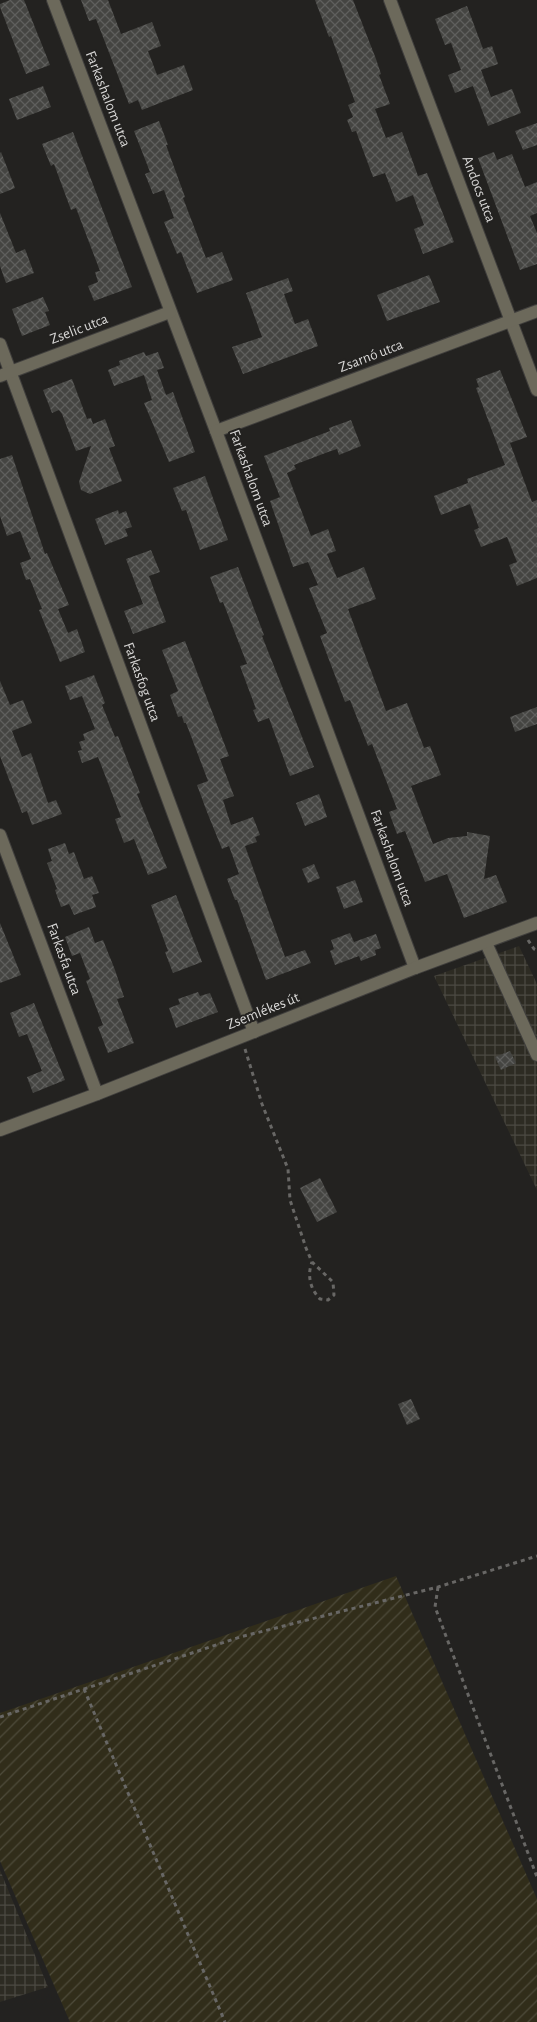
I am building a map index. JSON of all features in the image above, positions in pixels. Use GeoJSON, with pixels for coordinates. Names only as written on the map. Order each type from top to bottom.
{"type":"FeatureCollection","features":[{"type":"Feature","properties":{"kind":"street","name":"Farkashalom utca"},"geometry":{"type":"LineString","coordinates":[[53,0],[216,431],[415,968]]}},
{"type":"Feature","properties":{"kind":"street","name":"Andocs utca"},"geometry":{"type":"LineString","coordinates":[[390,0],[537,390]]}},
{"type":"Feature","properties":{"kind":"street","name":"Zsarnó utca"},"geometry":{"type":"LineString","coordinates":[[216,431],[537,311]]}},
{"type":"Feature","properties":{"kind":"street","name":"Zselic utca"},"geometry":{"type":"LineString","coordinates":[[5,374],[170,312]]}},
{"type":"Feature","properties":{"kind":"street","name":"Farkasfog utca"},"geometry":{"type":"LineString","coordinates":[[0,344],[5,374],[254,1032]]}},
{"type":"Feature","properties":{"kind":"street","name":"Farkasfa utca"},"geometry":{"type":"LineString","coordinates":[[0,835],[97,1094]]}},
{"type":"Feature","properties":{"kind":"street","name":"Zsemlékes út"},"geometry":{"type":"LineString","coordinates":[[0,1130],[537,922]]}},
{"type":"Feature","properties":{"kind":"street"},"geometry":{"type":"LineString","coordinates":[[486,943],[537,1055]]}},
{"type":"Feature","properties":{"kind":"path"},"geometry":{"type":"LineString","coordinates":[[246,1052],[262,1104],[288,1169],[290,1200],[312,1262],[333,1282],[334,1295],[328,1300],[320,1299],[312,1286],[308,1271],[312,1262]]}},
{"type":"Feature","properties":{"kind":"path"},"geometry":{"type":"LineString","coordinates":[[0,1717],[240,1637],[438,1587],[537,1556]]}},
{"type":"Feature","properties":{"kind":"path"},"geometry":{"type":"LineString","coordinates":[[438,1587],[435,1607],[537,1877]]}},
{"type":"Feature","properties":{"kind":"path"},"geometry":{"type":"LineString","coordinates":[[84,1688],[225,2022]]}},
{"type":"Feature","properties":{"kind":"shaded area"},"geometry":{"type":"Polygon","coordinates":[[[519,946],[537,984],[537,1190],[434,976],[519,946]]]}},
{"type":"Feature","properties":{"kind":"shaded area"},"geometry":{"type":"Polygon","coordinates":[[[396,1576],[537,1899],[537,2022],[70,2022],[0,1861],[0,1713],[396,1576]]]}},
{"type":"Feature","properties":{"kind":"shaded area"},"geometry":{"type":"Polygon","coordinates":[[[0,1870],[48,1987],[0,2002],[0,1870]]]}},
{"type":"Feature","properties":{"kind":"building"},"geometry":{"type":"Polygon","coordinates":[[[10,0],[24,0],[50,65],[26,74],[0,7],[0,4],[10,0]]]}},
{"type":"Feature","properties":{"kind":"building"},"geometry":{"type":"Polygon","coordinates":[[[81,0],[108,0],[121,34],[152,22],[161,46],[148,51],[157,75],[184,65],[193,90],[142,110],[138,100],[129,104],[96,19],[89,21],[81,0]]]}},
{"type":"Feature","properties":{"kind":"building"},"geometry":{"type":"Polygon","coordinates":[[[315,0],[353,0],[376,59],[381,74],[379,75],[390,104],[375,109],[386,138],[402,132],[418,176],[427,173],[454,242],[423,254],[414,229],[424,225],[413,195],[396,202],[385,173],[373,177],[356,131],[352,132],[347,120],[353,117],[348,105],[355,102],[331,36],[329,37],[315,0]]]}},
{"type":"Feature","properties":{"kind":"building"},"geometry":{"type":"Polygon","coordinates":[[[467,6],[483,49],[492,46],[498,64],[481,70],[491,97],[512,89],[521,113],[488,126],[473,86],[455,93],[448,75],[461,70],[451,43],[445,45],[435,19],[467,6]]]}},
{"type":"Feature","properties":{"kind":"building"},"geometry":{"type":"Polygon","coordinates":[[[43,86],[51,107],[17,120],[9,99],[43,86]]]}},
{"type":"Feature","properties":{"kind":"building"},"geometry":{"type":"Polygon","coordinates":[[[159,121],[185,197],[183,198],[206,258],[222,252],[233,280],[197,293],[181,252],[177,254],[164,222],[174,218],[164,190],[153,194],[145,174],[150,172],[134,131],[159,121]]]}},
{"type":"Feature","properties":{"kind":"building"},"geometry":{"type":"Polygon","coordinates":[[[537,123],[537,145],[523,150],[515,131],[537,123]]]}},
{"type":"Feature","properties":{"kind":"building"},"geometry":{"type":"Polygon","coordinates":[[[73,132],[132,287],[94,301],[88,286],[98,282],[95,272],[100,271],[76,208],[71,210],[54,164],[51,166],[42,144],[73,132]]]}},
{"type":"Feature","properties":{"kind":"building"},"geometry":{"type":"Polygon","coordinates":[[[494,152],[497,160],[512,154],[525,187],[537,182],[537,213],[530,216],[537,233],[537,264],[520,270],[478,158],[494,152]]]}},
{"type":"Feature","properties":{"kind":"building"},"geometry":{"type":"Polygon","coordinates":[[[0,153],[15,188],[0,194],[0,153]]]}},
{"type":"Feature","properties":{"kind":"building"},"geometry":{"type":"Polygon","coordinates":[[[0,213],[16,253],[25,249],[34,273],[6,283],[0,266],[0,213]]]}},
{"type":"Feature","properties":{"kind":"building"},"geometry":{"type":"Polygon","coordinates":[[[429,275],[440,302],[387,321],[377,295],[429,275]]]}},
{"type":"Feature","properties":{"kind":"building"},"geometry":{"type":"Polygon","coordinates":[[[288,278],[293,291],[284,294],[295,324],[308,319],[318,346],[243,374],[232,347],[262,337],[246,293],[288,278]]]}},
{"type":"Feature","properties":{"kind":"building"},"geometry":{"type":"Polygon","coordinates":[[[43,297],[49,311],[45,312],[50,325],[22,336],[12,309],[43,297]]]}},
{"type":"Feature","properties":{"kind":"building"},"geometry":{"type":"Polygon","coordinates":[[[144,352],[146,356],[158,352],[164,368],[157,370],[166,395],[173,392],[195,452],[169,462],[144,403],[152,400],[144,375],[114,386],[108,370],[120,365],[119,361],[144,352]]]}},
{"type":"Feature","properties":{"kind":"building"},"geometry":{"type":"Polygon","coordinates":[[[500,370],[527,437],[510,443],[532,502],[537,500],[537,578],[517,586],[509,565],[517,562],[507,537],[481,547],[474,530],[479,528],[470,504],[441,515],[434,496],[468,483],[467,479],[505,465],[476,388],[479,387],[476,379],[500,370]]]}},
{"type":"Feature","properties":{"kind":"building"},"geometry":{"type":"Polygon","coordinates":[[[72,379],[87,419],[91,418],[93,424],[105,419],[115,446],[109,448],[122,481],[90,494],[81,490],[79,482],[91,446],[76,451],[62,414],[59,410],[52,413],[43,390],[72,379]]]}},
{"type":"Feature","properties":{"kind":"building"},"geometry":{"type":"Polygon","coordinates":[[[351,420],[361,446],[339,455],[337,449],[328,452],[294,465],[296,469],[287,473],[311,536],[328,529],[336,551],[327,554],[337,578],[364,567],[376,599],[348,609],[386,711],[407,703],[424,748],[430,746],[441,775],[411,786],[433,844],[448,838],[467,836],[467,832],[490,836],[484,879],[496,875],[507,902],[464,918],[447,874],[425,882],[405,831],[397,834],[389,812],[397,809],[372,744],[368,746],[350,700],[345,702],[320,636],[327,633],[309,588],[318,585],[308,562],[293,567],[270,501],[280,497],[264,456],[330,431],[329,428],[351,420]]]}},
{"type":"Feature","properties":{"kind":"building"},"geometry":{"type":"Polygon","coordinates":[[[12,455],[45,554],[47,553],[69,605],[58,609],[68,633],[77,629],[85,652],[60,662],[39,610],[42,609],[30,579],[26,580],[20,563],[31,559],[20,531],[7,536],[0,516],[0,459],[12,455]]]}},
{"type":"Feature","properties":{"kind":"building"},"geometry":{"type":"Polygon","coordinates":[[[205,476],[228,540],[200,550],[186,510],[182,511],[173,488],[205,476]]]}},
{"type":"Feature","properties":{"kind":"building"},"geometry":{"type":"Polygon","coordinates":[[[118,510],[119,514],[126,511],[132,527],[125,529],[128,536],[105,545],[95,519],[118,510]]]}},
{"type":"Feature","properties":{"kind":"building"},"geometry":{"type":"Polygon","coordinates":[[[151,550],[160,572],[149,576],[166,622],[133,634],[124,611],[143,604],[126,559],[151,550]]]}},
{"type":"Feature","properties":{"kind":"building"},"geometry":{"type":"Polygon","coordinates":[[[238,567],[264,635],[262,636],[314,767],[290,776],[269,718],[258,722],[253,710],[256,709],[240,666],[247,664],[223,602],[220,603],[210,577],[238,567]]]}},
{"type":"Feature","properties":{"kind":"building"},"geometry":{"type":"Polygon","coordinates":[[[185,641],[229,756],[220,759],[234,796],[223,800],[231,825],[253,817],[260,835],[255,837],[257,842],[245,846],[285,957],[305,950],[311,963],[266,980],[237,900],[235,900],[227,879],[239,874],[229,846],[222,849],[197,785],[208,781],[186,723],[184,723],[182,716],[178,717],[170,695],[178,691],[162,650],[185,641]]]}},
{"type":"Feature","properties":{"kind":"building"},"geometry":{"type":"Polygon","coordinates":[[[94,675],[105,703],[102,705],[115,737],[118,736],[140,793],[137,794],[167,868],[148,875],[134,839],[124,843],[115,819],[121,817],[98,757],[82,763],[78,751],[82,750],[79,742],[85,740],[83,734],[95,729],[82,696],[70,700],[65,686],[94,675]]]}},
{"type":"Feature","properties":{"kind":"building"},"geometry":{"type":"Polygon","coordinates":[[[0,681],[10,705],[23,700],[32,723],[12,731],[22,757],[31,753],[48,803],[56,800],[62,814],[32,825],[27,811],[22,813],[0,756],[0,681]]]}},
{"type":"Feature","properties":{"kind":"building"},"geometry":{"type":"Polygon","coordinates":[[[537,707],[537,724],[515,732],[510,717],[537,707]]]}},
{"type":"Feature","properties":{"kind":"building"},"geometry":{"type":"Polygon","coordinates":[[[319,794],[327,817],[305,826],[296,803],[319,794]]]}},
{"type":"Feature","properties":{"kind":"building"},"geometry":{"type":"Polygon","coordinates":[[[65,843],[69,854],[74,852],[84,879],[92,876],[99,893],[92,895],[96,907],[74,915],[69,904],[61,907],[55,890],[57,889],[47,863],[52,861],[48,849],[65,843]]]}},
{"type":"Feature","properties":{"kind":"building"},"geometry":{"type":"Polygon","coordinates":[[[314,864],[320,878],[308,883],[302,869],[314,864]]]}},
{"type":"Feature","properties":{"kind":"building"},"geometry":{"type":"Polygon","coordinates":[[[355,880],[363,902],[344,909],[336,887],[355,880]]]}},
{"type":"Feature","properties":{"kind":"building"},"geometry":{"type":"Polygon","coordinates":[[[176,895],[202,962],[173,973],[165,952],[168,951],[151,905],[176,895]]]}},
{"type":"Feature","properties":{"kind":"building"},"geometry":{"type":"Polygon","coordinates":[[[0,923],[21,975],[0,983],[0,923]]]}},
{"type":"Feature","properties":{"kind":"building"},"geometry":{"type":"Polygon","coordinates":[[[89,927],[95,943],[103,940],[115,970],[124,997],[117,999],[134,1043],[108,1053],[98,1027],[103,1025],[86,981],[90,979],[80,953],[72,956],[65,937],[89,927]]]}},
{"type":"Feature","properties":{"kind":"building"},"geometry":{"type":"Polygon","coordinates":[[[350,933],[354,942],[376,934],[381,948],[375,950],[376,955],[361,961],[359,956],[335,965],[330,951],[334,949],[331,940],[350,933]]]}},
{"type":"Feature","properties":{"kind":"building"},"geometry":{"type":"Polygon","coordinates":[[[198,992],[200,996],[210,993],[218,1012],[176,1028],[169,1008],[180,1004],[178,999],[198,992]]]}},
{"type":"Feature","properties":{"kind":"building"},"geometry":{"type":"Polygon","coordinates":[[[34,1003],[65,1080],[33,1093],[27,1077],[42,1071],[27,1034],[19,1037],[10,1013],[34,1003]]]}},
{"type":"Feature","properties":{"kind":"building"},"geometry":{"type":"Polygon","coordinates":[[[510,1051],[516,1063],[501,1070],[495,1057],[510,1051]]]}},
{"type":"Feature","properties":{"kind":"building"},"geometry":{"type":"Polygon","coordinates":[[[320,1178],[337,1212],[317,1222],[300,1188],[320,1178]]]}},
{"type":"Feature","properties":{"kind":"building"},"geometry":{"type":"Polygon","coordinates":[[[411,1399],[420,1419],[407,1425],[398,1404],[411,1399]]]}}]}
